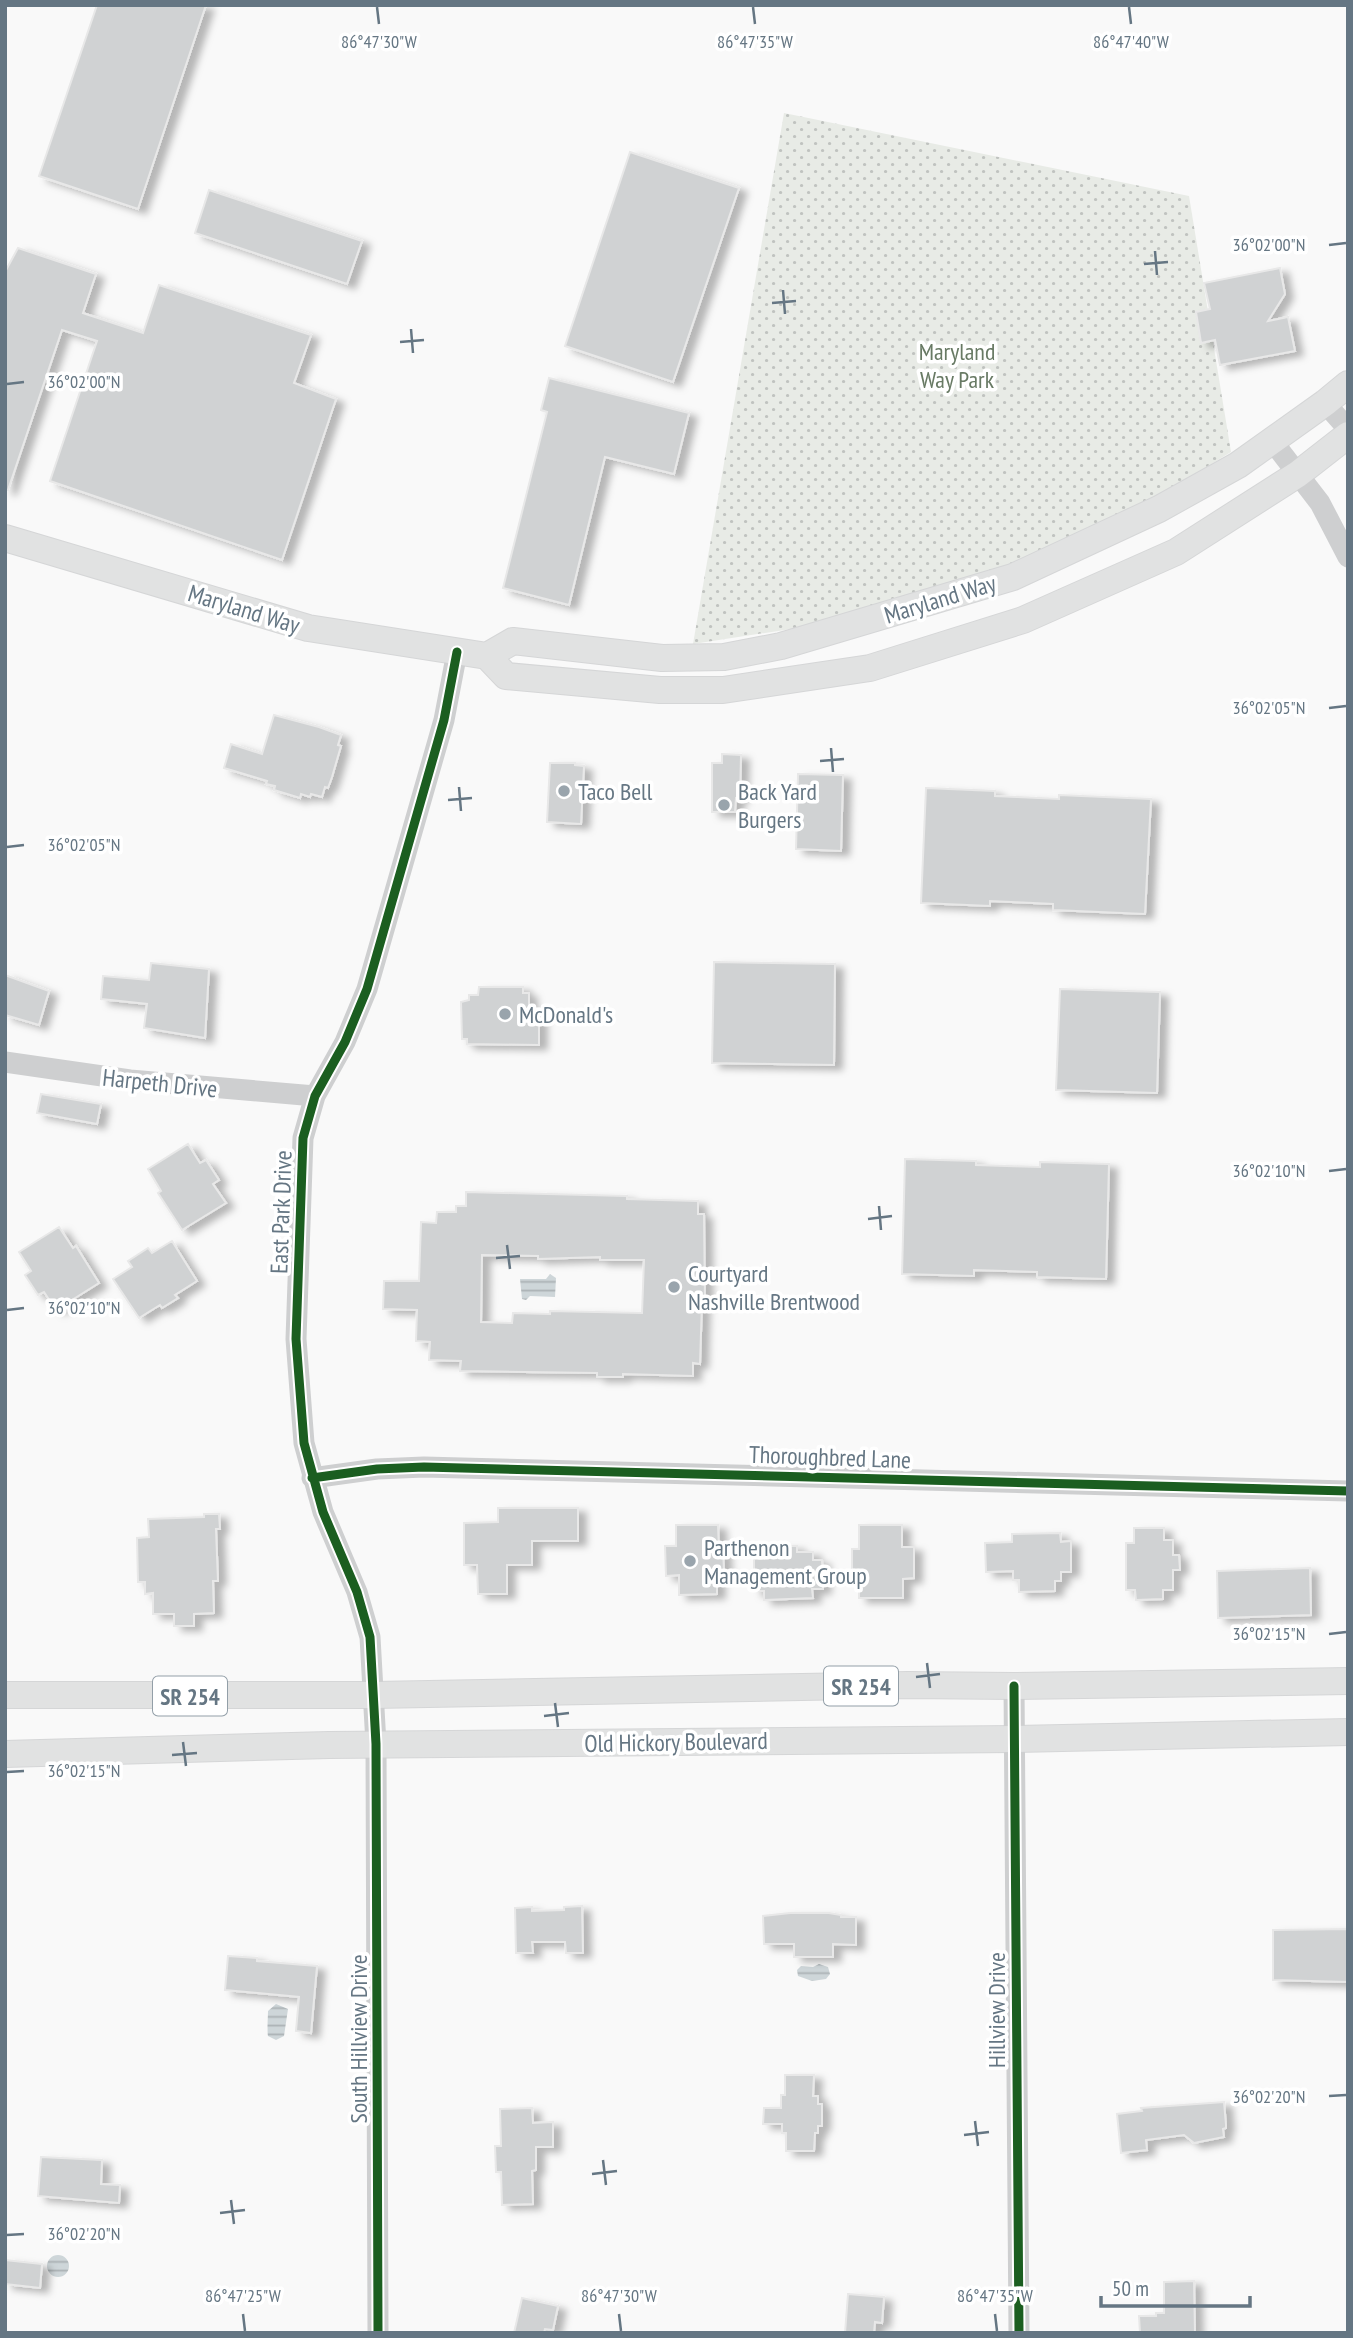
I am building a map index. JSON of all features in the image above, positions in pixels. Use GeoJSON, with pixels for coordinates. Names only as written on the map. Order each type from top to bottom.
{"type":"FeatureCollection","features":[{"type":"Feature","properties":{"kind":"main road","name":"Maryland Way"},"geometry":{"type":"LineString","coordinates":[[5,538],[308,628],[487,656],[513,641],[662,658],[724,657],[781,646],[1013,577],[1159,509],[1238,466],[1348,384]]}},
{"type":"Feature","properties":{"kind":"main road","name":"Maryland Way"},"geometry":{"type":"LineString","coordinates":[[487,656],[506,676],[660,690],[723,690],[870,668],[1023,620],[1175,552],[1298,474],[1348,435]]}},
{"type":"Feature","properties":{"kind":"main road"},"geometry":{"type":"LineString","coordinates":[[857,624],[870,668]]}},
{"type":"Feature","properties":{"kind":"main road","name":"SR 254"},"geometry":{"type":"LineString","coordinates":[[5,1695],[374,1695],[1348,1681]]}},
{"type":"Feature","properties":{"kind":"main road","name":"Old Hickory Boulevard"},"geometry":{"type":"LineString","coordinates":[[5,1754],[376,1744],[1014,1739],[1348,1732]]}},
{"type":"Feature","properties":{"kind":"street"},"geometry":{"type":"LineString","coordinates":[[1325,403],[1348,429]]}},
{"type":"Feature","properties":{"kind":"street"},"geometry":{"type":"LineString","coordinates":[[1273,442],[1320,503],[1348,557]]}},
{"type":"Feature","properties":{"kind":"street","name":"East Park Drive"},"geometry":{"type":"LineString","coordinates":[[376,1744],[370,1637],[365,1616],[323,1512],[304,1443],[296,1339],[303,1138],[316,1096],[345,1042],[367,989],[444,720],[457,652]]}},
{"type":"Feature","properties":{"kind":"street","name":"Harpeth Drive"},"geometry":{"type":"LineString","coordinates":[[5,1062],[165,1084],[316,1096]]}},
{"type":"Feature","properties":{"kind":"street","name":"Thoroughbred Lane"},"geometry":{"type":"LineString","coordinates":[[312,1478],[377,1469],[424,1467],[1348,1491]]}},
{"type":"Feature","properties":{"kind":"street","name":"Hillview Drive"},"geometry":{"type":"LineString","coordinates":[[1014,1686],[1019,2333]]}},
{"type":"Feature","properties":{"kind":"street","name":"South Hillview Drive"},"geometry":{"type":"LineString","coordinates":[[376,1744],[378,2333]]}},
{"type":"Feature","properties":{"kind":"green space","name":"Maryland Way Park"},"geometry":{"type":"Polygon","coordinates":[[[784,113],[1189,196],[1231,452],[1078,546],[895,613],[693,644],[784,113]]]}},
{"type":"Feature","properties":{"kind":"shaded area"},"geometry":{"type":"Polygon","coordinates":[[[550,1274],[556,1278],[555,1297],[530,1296],[526,1300],[522,1299],[520,1279],[546,1279],[550,1274]]]}},
{"type":"Feature","properties":{"kind":"shaded area"},"geometry":{"type":"Polygon","coordinates":[[[819,1964],[828,1967],[830,1974],[826,1979],[812,1981],[798,1976],[797,1970],[801,1966],[813,1967],[819,1964]]]}},
{"type":"Feature","properties":{"kind":"shaded area"},"geometry":{"type":"Polygon","coordinates":[[[276,2004],[288,2009],[284,2036],[276,2040],[268,2036],[268,2011],[276,2004]]]}},
{"type":"Feature","properties":{"kind":"shaded area"},"geometry":{"type":"Polygon","coordinates":[[[58,2255],[66,2258],[69,2266],[66,2274],[58,2277],[50,2274],[47,2266],[50,2258],[58,2255]]]}},
{"type":"Feature","properties":{"kind":"building"},"geometry":{"type":"Polygon","coordinates":[[[97,5],[206,5],[138,209],[39,176],[97,5]]]}},
{"type":"Feature","properties":{"kind":"building"},"geometry":{"type":"Polygon","coordinates":[[[630,152],[739,188],[673,382],[565,346],[630,152]]]}},
{"type":"Feature","properties":{"kind":"building"},"geometry":{"type":"Polygon","coordinates":[[[209,190],[362,241],[347,284],[195,233],[209,190]]]}},
{"type":"Feature","properties":{"kind":"building"},"geometry":{"type":"Polygon","coordinates":[[[18,248],[96,274],[83,313],[143,333],[159,285],[311,335],[294,383],[336,399],[282,560],[50,481],[97,341],[62,330],[8,490],[5,490],[5,272],[18,248]]]}},
{"type":"Feature","properties":{"kind":"building"},"geometry":{"type":"Polygon","coordinates":[[[1280,268],[1285,294],[1268,321],[1288,317],[1295,351],[1220,365],[1215,340],[1201,343],[1196,312],[1210,309],[1204,283],[1280,268]]]}},
{"type":"Feature","properties":{"kind":"building"},"geometry":{"type":"Polygon","coordinates":[[[549,378],[689,413],[674,474],[605,457],[569,605],[503,588],[547,412],[541,410],[549,378]]]}},
{"type":"Feature","properties":{"kind":"building"},"geometry":{"type":"Polygon","coordinates":[[[274,715],[341,735],[338,745],[341,746],[332,777],[322,797],[301,794],[300,798],[274,790],[275,786],[266,784],[267,781],[224,768],[231,744],[262,754],[274,715]]]}},
{"type":"Feature","properties":{"kind":"building","name":"Back Yard Burgers"},"geometry":{"type":"Polygon","coordinates":[[[722,754],[741,755],[740,798],[736,798],[735,812],[712,812],[712,763],[722,763],[722,754]]]}},
{"type":"Feature","properties":{"kind":"building","name":"Taco Bell"},"geometry":{"type":"Polygon","coordinates":[[[550,763],[575,763],[584,766],[581,824],[547,822],[550,763]]]}},
{"type":"Feature","properties":{"kind":"building"},"geometry":{"type":"Polygon","coordinates":[[[798,774],[843,775],[841,851],[796,849],[798,774]]]}},
{"type":"Feature","properties":{"kind":"building"},"geometry":{"type":"Polygon","coordinates":[[[926,788],[995,791],[995,796],[1059,799],[1059,795],[1151,799],[1145,914],[1053,910],[1053,904],[990,901],[990,906],[921,903],[926,788]]]}},
{"type":"Feature","properties":{"kind":"building"},"geometry":{"type":"Polygon","coordinates":[[[714,962],[835,964],[834,1065],[712,1063],[714,962]]]}},
{"type":"Feature","properties":{"kind":"building"},"geometry":{"type":"Polygon","coordinates":[[[151,963],[209,969],[205,1038],[144,1028],[147,1004],[101,999],[103,976],[149,980],[151,963]]]}},
{"type":"Feature","properties":{"kind":"building"},"geometry":{"type":"Polygon","coordinates":[[[5,975],[49,991],[39,1025],[5,1015],[5,975]]]}},
{"type":"Feature","properties":{"kind":"building","name":"McDonald's"},"geometry":{"type":"Polygon","coordinates":[[[479,987],[523,987],[523,993],[529,993],[529,1008],[539,1008],[539,1045],[467,1044],[467,1039],[462,1039],[461,1002],[469,1000],[469,995],[478,995],[479,987]]]}},
{"type":"Feature","properties":{"kind":"building"},"geometry":{"type":"Polygon","coordinates":[[[1060,989],[1160,992],[1157,1093],[1056,1090],[1060,989]]]}},
{"type":"Feature","properties":{"kind":"building"},"geometry":{"type":"Polygon","coordinates":[[[41,1094],[101,1104],[97,1124],[37,1113],[41,1094]]]}},
{"type":"Feature","properties":{"kind":"building"},"geometry":{"type":"Polygon","coordinates":[[[188,1144],[200,1163],[206,1160],[219,1180],[213,1184],[226,1203],[182,1230],[158,1193],[161,1191],[148,1169],[188,1144]]]}},
{"type":"Feature","properties":{"kind":"building"},"geometry":{"type":"Polygon","coordinates":[[[905,1159],[976,1161],[976,1165],[1040,1167],[1040,1162],[1109,1164],[1106,1279],[1037,1277],[1037,1272],[974,1270],[974,1276],[902,1274],[905,1159]]]}},
{"type":"Feature","properties":{"kind":"building","name":"Courtyard Nashville Brentwood"},"geometry":{"type":"Polygon","coordinates":[[[466,1192],[627,1196],[627,1199],[698,1201],[698,1214],[704,1214],[705,1302],[702,1302],[700,1364],[693,1363],[693,1376],[623,1374],[623,1377],[597,1377],[597,1373],[460,1371],[461,1361],[429,1360],[430,1342],[416,1341],[417,1310],[383,1309],[384,1281],[419,1281],[421,1222],[436,1223],[437,1212],[456,1212],[456,1206],[466,1206],[466,1192]],[[482,1255],[481,1322],[512,1323],[513,1313],[642,1313],[644,1260],[600,1260],[600,1257],[538,1259],[538,1256],[482,1255]]]}},
{"type":"Feature","properties":{"kind":"building"},"geometry":{"type":"Polygon","coordinates":[[[59,1227],[73,1248],[76,1246],[99,1283],[56,1310],[44,1292],[38,1295],[25,1275],[31,1271],[19,1252],[59,1227]]]}},
{"type":"Feature","properties":{"kind":"building"},"geometry":{"type":"Polygon","coordinates":[[[172,1241],[197,1281],[175,1295],[178,1298],[139,1318],[113,1279],[132,1267],[128,1261],[148,1248],[152,1253],[172,1241]]]}},
{"type":"Feature","properties":{"kind":"building"},"geometry":{"type":"Polygon","coordinates":[[[498,1508],[578,1508],[578,1541],[532,1541],[532,1565],[507,1565],[507,1594],[478,1594],[477,1565],[464,1565],[464,1523],[498,1522],[498,1508]]]}},
{"type":"Feature","properties":{"kind":"building"},"geometry":{"type":"Polygon","coordinates":[[[204,1514],[219,1514],[220,1529],[216,1529],[218,1581],[213,1581],[214,1613],[194,1614],[194,1626],[174,1626],[174,1614],[153,1614],[153,1593],[145,1594],[145,1582],[138,1582],[137,1538],[149,1537],[148,1519],[204,1517],[204,1514]]]}},
{"type":"Feature","properties":{"kind":"building","name":"Parthenon Management Group"},"geometry":{"type":"Polygon","coordinates":[[[676,1525],[718,1525],[719,1549],[723,1549],[724,1571],[717,1571],[717,1594],[679,1595],[679,1575],[666,1576],[665,1546],[676,1546],[676,1525]]]}},
{"type":"Feature","properties":{"kind":"building"},"geometry":{"type":"Polygon","coordinates":[[[859,1525],[902,1525],[902,1547],[914,1547],[914,1578],[903,1579],[903,1598],[859,1598],[859,1572],[852,1572],[852,1549],[859,1549],[859,1525]]]}},
{"type":"Feature","properties":{"kind":"building"},"geometry":{"type":"Polygon","coordinates":[[[1134,1528],[1164,1528],[1164,1540],[1173,1540],[1173,1555],[1179,1555],[1180,1570],[1173,1570],[1173,1590],[1163,1590],[1163,1599],[1136,1600],[1135,1590],[1126,1590],[1126,1543],[1134,1543],[1134,1528]]]}},
{"type":"Feature","properties":{"kind":"building"},"geometry":{"type":"Polygon","coordinates":[[[1060,1533],[1061,1542],[1071,1541],[1071,1572],[1061,1572],[1061,1581],[1055,1581],[1055,1591],[1019,1592],[1019,1580],[1013,1580],[1013,1571],[986,1572],[985,1543],[1012,1542],[1012,1534],[1060,1533]]]}},
{"type":"Feature","properties":{"kind":"building"},"geometry":{"type":"Polygon","coordinates":[[[779,1546],[797,1546],[797,1552],[813,1552],[813,1560],[822,1560],[823,1589],[812,1589],[813,1598],[764,1600],[764,1591],[754,1591],[754,1559],[764,1559],[764,1552],[779,1551],[779,1546]]]}},
{"type":"Feature","properties":{"kind":"building"},"geometry":{"type":"Polygon","coordinates":[[[1310,1568],[1311,1615],[1218,1618],[1217,1571],[1310,1568]]]}},
{"type":"Feature","properties":{"kind":"building"},"geometry":{"type":"Polygon","coordinates":[[[582,1906],[583,1953],[566,1953],[565,1942],[532,1942],[533,1953],[516,1953],[515,1908],[532,1907],[532,1911],[564,1910],[564,1907],[582,1906]]]}},
{"type":"Feature","properties":{"kind":"building"},"geometry":{"type":"Polygon","coordinates":[[[829,1913],[841,1917],[856,1917],[856,1945],[833,1944],[833,1957],[794,1957],[794,1944],[764,1944],[763,1916],[829,1913]]]}},
{"type":"Feature","properties":{"kind":"building"},"geometry":{"type":"Polygon","coordinates":[[[1348,1929],[1348,1982],[1273,1980],[1273,1930],[1348,1929]]]}},
{"type":"Feature","properties":{"kind":"building"},"geometry":{"type":"Polygon","coordinates":[[[228,1956],[317,1966],[311,2033],[296,2031],[299,1997],[225,1990],[228,1956]]]}},
{"type":"Feature","properties":{"kind":"building"},"geometry":{"type":"Polygon","coordinates":[[[785,2075],[814,2075],[813,2096],[818,2096],[818,2104],[822,2104],[822,2126],[818,2126],[818,2133],[815,2133],[814,2151],[786,2151],[786,2133],[782,2133],[782,2124],[763,2124],[764,2108],[781,2108],[781,2095],[785,2095],[785,2075]]]}},
{"type":"Feature","properties":{"kind":"building"},"geometry":{"type":"Polygon","coordinates":[[[1224,2102],[1224,2137],[1194,2143],[1184,2135],[1146,2140],[1147,2150],[1121,2153],[1117,2114],[1142,2111],[1141,2108],[1224,2102]]]}},
{"type":"Feature","properties":{"kind":"building"},"geometry":{"type":"Polygon","coordinates":[[[532,2108],[533,2123],[553,2122],[553,2147],[536,2147],[536,2170],[532,2171],[533,2204],[502,2205],[501,2172],[496,2172],[495,2146],[501,2146],[500,2109],[532,2108]]]}},
{"type":"Feature","properties":{"kind":"building"},"geometry":{"type":"Polygon","coordinates":[[[41,2157],[102,2160],[101,2184],[120,2185],[119,2203],[38,2196],[41,2157]]]}},
{"type":"Feature","properties":{"kind":"building"},"geometry":{"type":"Polygon","coordinates":[[[5,2260],[42,2264],[40,2288],[5,2284],[5,2260]]]}},
{"type":"Feature","properties":{"kind":"building"},"geometry":{"type":"Polygon","coordinates":[[[1194,2281],[1195,2333],[1140,2333],[1139,2316],[1164,2313],[1164,2282],[1194,2281]]]}},
{"type":"Feature","properties":{"kind":"building"},"geometry":{"type":"Polygon","coordinates":[[[848,2294],[884,2297],[882,2323],[875,2322],[874,2333],[845,2333],[848,2294]]]}},
{"type":"Feature","properties":{"kind":"building"},"geometry":{"type":"Polygon","coordinates":[[[522,2298],[558,2306],[553,2330],[545,2329],[544,2333],[514,2333],[522,2298]]]}},
{"type":"Feature","properties":{"kind":"cycle path"},"geometry":{"type":"LineString","coordinates":[[378,2333],[376,1744],[370,1637],[357,1592],[323,1512],[304,1443],[296,1339],[303,1138],[315,1096],[345,1042],[367,989],[444,720],[457,652]]}},
{"type":"Feature","properties":{"kind":"cycle path"},"geometry":{"type":"LineString","coordinates":[[312,1478],[377,1469],[424,1467],[1348,1491]]}},
{"type":"Feature","properties":{"kind":"cycle path"},"geometry":{"type":"LineString","coordinates":[[1014,1686],[1019,2333]]}},
{"type":"Feature","properties":{"kind":"place","name":"Taco Bell"},"geometry":{"type":"Point","coordinates":[564,791]}},
{"type":"Feature","properties":{"kind":"place","name":"Back Yard Burgers"},"geometry":{"type":"Point","coordinates":[724,805]}},
{"type":"Feature","properties":{"kind":"place","name":"McDonald's"},"geometry":{"type":"Point","coordinates":[505,1014]}},
{"type":"Feature","properties":{"kind":"place","name":"Courtyard Nashville Brentwood"},"geometry":{"type":"Point","coordinates":[674,1287]}},
{"type":"Feature","properties":{"kind":"place","name":"Parthenon Management Group"},"geometry":{"type":"Point","coordinates":[690,1561]}}]}
